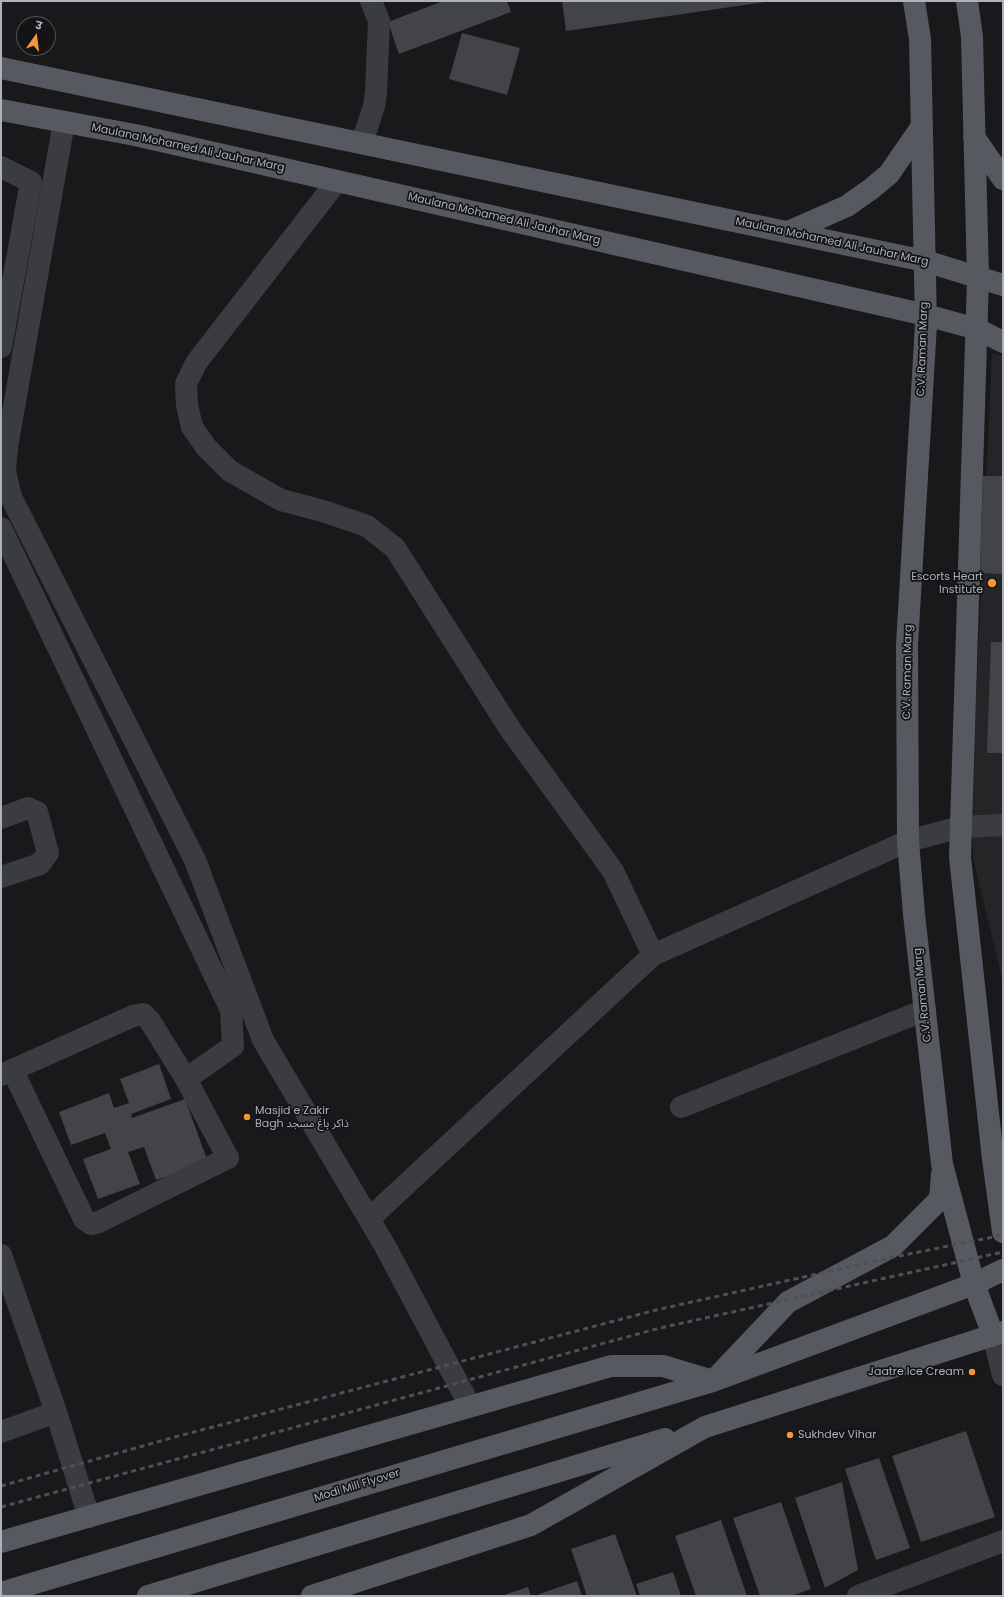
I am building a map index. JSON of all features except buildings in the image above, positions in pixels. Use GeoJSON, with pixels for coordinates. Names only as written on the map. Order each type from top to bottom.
{"type":"FeatureCollection","features":[{"type":"Feature","properties":{"kind":"main road","name":"C.V. Raman Marg"},"geometry":{"type":"LineString","coordinates":[[914,1],[920,38],[926,315],[907,645],[908,841],[942,1164],[974,1284],[998,1334]]}},
{"type":"Feature","properties":{"kind":"main road"},"geometry":{"type":"LineString","coordinates":[[967,1],[972,37],[978,278],[960,856],[998,1163],[1003,1232]]}},
{"type":"Feature","properties":{"kind":"main road","name":"Maulana Mohamed Ali Jauhar Marg"},"geometry":{"type":"LineString","coordinates":[[1,68],[925,261],[1003,285]]}},
{"type":"Feature","properties":{"kind":"main road","name":"Maulana Mohamed Ali Jauhar Marg"},"geometry":{"type":"LineString","coordinates":[[1,110],[135,135],[926,315],[977,329],[1003,342]]}},
{"type":"Feature","properties":{"kind":"main road"},"geometry":{"type":"LineString","coordinates":[[788,232],[847,206],[872,189],[889,174],[922,126]]}},
{"type":"Feature","properties":{"kind":"main road"},"geometry":{"type":"LineString","coordinates":[[974,137],[1003,178]]}},
{"type":"Feature","properties":{"kind":"main road"},"geometry":{"type":"LineString","coordinates":[[1,1542],[611,1366],[663,1366],[714,1381],[788,1302],[892,1246],[940,1199],[942,1164]]}},
{"type":"Feature","properties":{"kind":"main road","name":"Modi Mill Flyover"},"geometry":{"type":"LineString","coordinates":[[1,1593],[714,1381],[974,1284],[1003,1270]]}},
{"type":"Feature","properties":{"kind":"main road"},"geometry":{"type":"LineString","coordinates":[[148,1596],[705,1427],[998,1334]]}},
{"type":"Feature","properties":{"kind":"main road"},"geometry":{"type":"LineString","coordinates":[[312,1596],[531,1525],[705,1427]]}},
{"type":"Feature","properties":{"kind":"street"},"geometry":{"type":"LineString","coordinates":[[362,143],[374,106],[376,92],[378,22],[371,1]]}},
{"type":"Feature","properties":{"kind":"street"},"geometry":{"type":"LineString","coordinates":[[64,122],[7,447],[5,471],[11,497],[195,860],[263,1040],[370,1218],[470,1406]]}},
{"type":"Feature","properties":{"kind":"street"},"geometry":{"type":"LineString","coordinates":[[1,167],[31,182],[1,347]]}},
{"type":"Feature","properties":{"kind":"street"},"geometry":{"type":"LineString","coordinates":[[337,181],[196,363],[186,384],[186,405],[192,427],[206,447],[230,471],[281,500],[323,511],[367,526],[395,548],[510,729],[613,871],[653,955]]}},
{"type":"Feature","properties":{"kind":"street"},"geometry":{"type":"LineString","coordinates":[[1,528],[231,1010],[233,1046],[186,1079]]}},
{"type":"Feature","properties":{"kind":"street"},"geometry":{"type":"LineString","coordinates":[[1,818],[28,808],[37,812],[48,854],[40,864],[1,877]]}},
{"type":"Feature","properties":{"kind":"street"},"geometry":{"type":"LineString","coordinates":[[370,1218],[653,955],[908,841],[960,827],[1003,825]]}},
{"type":"Feature","properties":{"kind":"street"},"geometry":{"type":"LineString","coordinates":[[681,1107],[925,1010]]}},
{"type":"Feature","properties":{"kind":"street"},"geometry":{"type":"LineString","coordinates":[[143,1014],[150,1021],[186,1079],[228,1158],[99,1222],[91,1224],[84,1219],[7,1073],[133,1016],[143,1014]]}},
{"type":"Feature","properties":{"kind":"street"},"geometry":{"type":"LineString","coordinates":[[1,1255],[56,1412],[89,1517]]}},
{"type":"Feature","properties":{"kind":"street"},"geometry":{"type":"LineString","coordinates":[[998,1334],[1003,1375]]}},
{"type":"Feature","properties":{"kind":"street"},"geometry":{"type":"LineString","coordinates":[[1,1432],[56,1412]]}},
{"type":"Feature","properties":{"kind":"street"},"geometry":{"type":"LineString","coordinates":[[858,1596],[1003,1541]]}},
{"type":"Feature","properties":{"kind":"shaded area","name":"Escorts Heart Institute"},"geometry":{"type":"Polygon","coordinates":[[[992,353],[1003,356],[1003,983],[973,858],[971,810],[992,353]]]}},
{"type":"Feature","properties":{"kind":"railway"},"geometry":{"type":"LineString","coordinates":[[1,1486],[175,1437],[656,1310],[884,1259],[1003,1235]]}},
{"type":"Feature","properties":{"kind":"railway"},"geometry":{"type":"LineString","coordinates":[[1,1507],[660,1328],[1003,1252]]}},
{"type":"Feature","properties":{"kind":"place","name":"Escorts Heart Institute"},"geometry":{"type":"Point","coordinates":[992,583]}},
{"type":"Feature","properties":{"kind":"place","name":"Masjid e Zakir Bagh ذاکر باغ مسجد"},"geometry":{"type":"Point","coordinates":[247,1117]}},
{"type":"Feature","properties":{"kind":"place","name":"Jaatre Ice Cream"},"geometry":{"type":"Point","coordinates":[972,1372]}},
{"type":"Feature","properties":{"kind":"place","name":"Sukhdev Vihar"},"geometry":{"type":"Point","coordinates":[790,1435]}}]}
